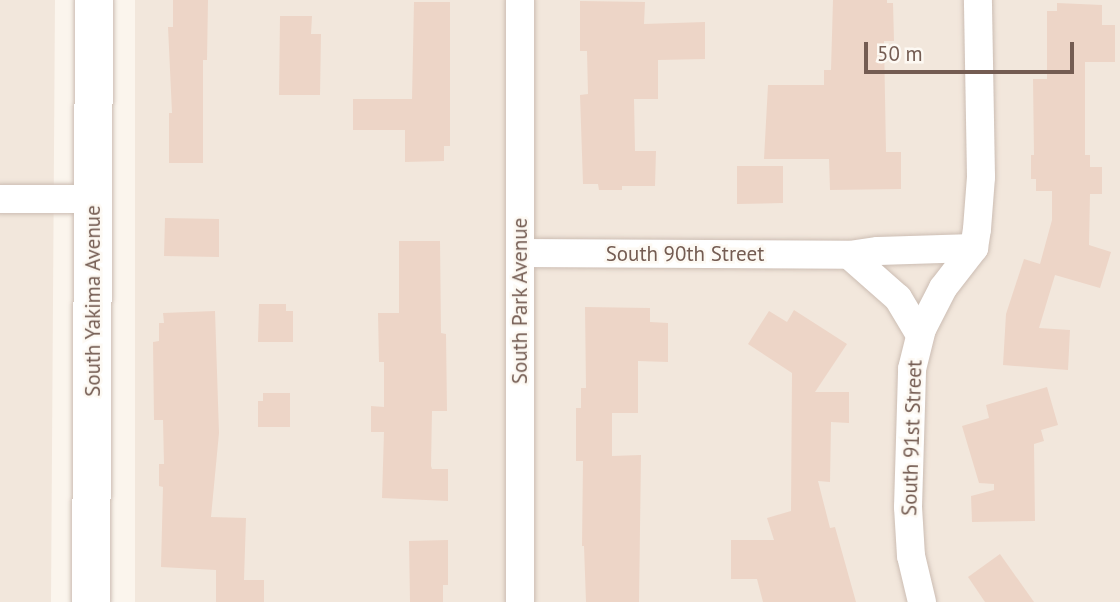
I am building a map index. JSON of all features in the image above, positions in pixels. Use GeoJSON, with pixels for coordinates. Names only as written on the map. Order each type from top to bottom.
{"type":"FeatureCollection","features":[{"type":"Feature","properties":{"kind":"main road","name":"South Yakima Avenue"},"geometry":{"type":"LineString","coordinates":[[91,602],[94,0]]}},
{"type":"Feature","properties":{"kind":"street","name":"South Park Avenue"},"geometry":{"type":"LineString","coordinates":[[520,0],[520,602]]}},
{"type":"Feature","properties":{"kind":"street"},"geometry":{"type":"LineString","coordinates":[[974,248],[981,177],[978,0]]}},
{"type":"Feature","properties":{"kind":"street"},"geometry":{"type":"LineString","coordinates":[[0,199],[93,199]]}},
{"type":"Feature","properties":{"kind":"street","name":"South 90th Street"},"geometry":{"type":"LineString","coordinates":[[521,253],[849,255],[878,251],[974,248]]}},
{"type":"Feature","properties":{"kind":"street","name":"South 91st Street"},"geometry":{"type":"LineString","coordinates":[[922,602],[911,556],[908,507],[912,369],[920,335],[943,288],[974,248]]}},
{"type":"Feature","properties":{"kind":"street"},"geometry":{"type":"LineString","coordinates":[[849,255],[898,298],[920,335]]}},
{"type":"Feature","properties":{"kind":"shaded area"},"geometry":{"type":"Polygon","coordinates":[[[0,0],[55,0],[51,602],[0,602],[0,0]]]}},
{"type":"Feature","properties":{"kind":"shaded area"},"geometry":{"type":"Polygon","coordinates":[[[135,0],[1120,0],[1120,602],[135,602],[135,0]]]}},
{"type":"Feature","properties":{"kind":"building"},"geometry":{"type":"Polygon","coordinates":[[[173,0],[208,0],[207,60],[203,60],[203,163],[169,163],[169,113],[172,113],[168,27],[173,27],[173,0]]]}},
{"type":"Feature","properties":{"kind":"building"},"geometry":{"type":"Polygon","coordinates":[[[833,0],[887,0],[887,3],[893,3],[894,41],[884,41],[886,152],[901,152],[901,189],[830,190],[829,159],[764,159],[768,85],[824,85],[824,70],[831,70],[833,0]]]}},
{"type":"Feature","properties":{"kind":"building"},"geometry":{"type":"Polygon","coordinates":[[[580,1],[645,2],[644,24],[705,22],[705,59],[658,60],[658,99],[634,99],[635,151],[656,151],[655,186],[622,186],[622,190],[599,190],[598,184],[583,184],[580,95],[588,94],[587,51],[580,51],[580,1]]]}},
{"type":"Feature","properties":{"kind":"building"},"geometry":{"type":"Polygon","coordinates":[[[414,2],[450,2],[450,146],[444,146],[444,161],[405,162],[405,130],[353,130],[353,99],[412,99],[414,2]]]}},
{"type":"Feature","properties":{"kind":"building"},"geometry":{"type":"Polygon","coordinates":[[[1057,3],[1102,5],[1102,25],[1115,25],[1115,62],[1085,62],[1085,155],[1090,155],[1090,167],[1102,167],[1102,194],[1090,194],[1089,245],[1111,252],[1100,288],[1055,275],[1039,328],[1070,330],[1068,370],[1003,365],[1006,314],[1024,259],[1040,264],[1052,220],[1052,191],[1036,191],[1036,179],[1031,179],[1031,155],[1034,155],[1033,79],[1047,79],[1047,11],[1057,11],[1057,3]]]}},
{"type":"Feature","properties":{"kind":"building"},"geometry":{"type":"Polygon","coordinates":[[[280,16],[312,16],[311,34],[321,34],[320,95],[279,95],[280,16]]]}},
{"type":"Feature","properties":{"kind":"building"},"geometry":{"type":"Polygon","coordinates":[[[737,166],[783,166],[783,203],[737,204],[737,166]]]}},
{"type":"Feature","properties":{"kind":"building"},"geometry":{"type":"Polygon","coordinates":[[[165,218],[219,219],[219,257],[164,256],[165,218]]]}},
{"type":"Feature","properties":{"kind":"building"},"geometry":{"type":"Polygon","coordinates":[[[399,241],[440,241],[441,333],[446,334],[447,411],[432,411],[431,466],[432,469],[448,469],[448,501],[382,498],[384,432],[371,432],[371,406],[384,407],[384,362],[379,362],[378,313],[399,313],[399,241]]]}},
{"type":"Feature","properties":{"kind":"building"},"geometry":{"type":"Polygon","coordinates":[[[259,304],[286,304],[286,311],[293,311],[293,342],[258,342],[259,304]]]}},
{"type":"Feature","properties":{"kind":"building"},"geometry":{"type":"Polygon","coordinates":[[[585,307],[650,308],[650,322],[668,323],[668,362],[638,361],[638,413],[612,413],[612,456],[641,455],[639,602],[586,602],[582,546],[583,461],[576,461],[576,408],[581,408],[581,388],[586,388],[585,307]]]}},
{"type":"Feature","properties":{"kind":"building"},"geometry":{"type":"Polygon","coordinates":[[[794,310],[847,344],[815,392],[849,392],[849,423],[831,422],[830,482],[818,481],[830,528],[835,527],[856,602],[763,602],[757,579],[731,579],[731,540],[774,540],[767,518],[791,511],[792,373],[748,344],[769,311],[787,322],[794,310]]]}},
{"type":"Feature","properties":{"kind":"building"},"geometry":{"type":"Polygon","coordinates":[[[215,311],[219,433],[211,517],[246,518],[244,580],[264,580],[264,602],[216,602],[216,570],[161,567],[163,487],[159,486],[159,464],[164,464],[163,420],[154,420],[153,342],[159,341],[159,323],[164,323],[163,313],[215,311]]]}},
{"type":"Feature","properties":{"kind":"building"},"geometry":{"type":"Polygon","coordinates":[[[1047,387],[1058,425],[1041,430],[1044,441],[1034,444],[1035,521],[972,522],[971,496],[994,490],[994,484],[979,483],[962,426],[989,418],[986,405],[1047,387]]]}},
{"type":"Feature","properties":{"kind":"building"},"geometry":{"type":"Polygon","coordinates":[[[263,393],[290,393],[290,427],[258,427],[258,401],[263,401],[263,393]]]}},
{"type":"Feature","properties":{"kind":"building"},"geometry":{"type":"Polygon","coordinates":[[[448,540],[448,585],[443,585],[443,602],[410,602],[409,541],[448,540]]]}},
{"type":"Feature","properties":{"kind":"building"},"geometry":{"type":"Polygon","coordinates":[[[1000,554],[1034,602],[985,602],[968,577],[1000,554]]]}}]}
